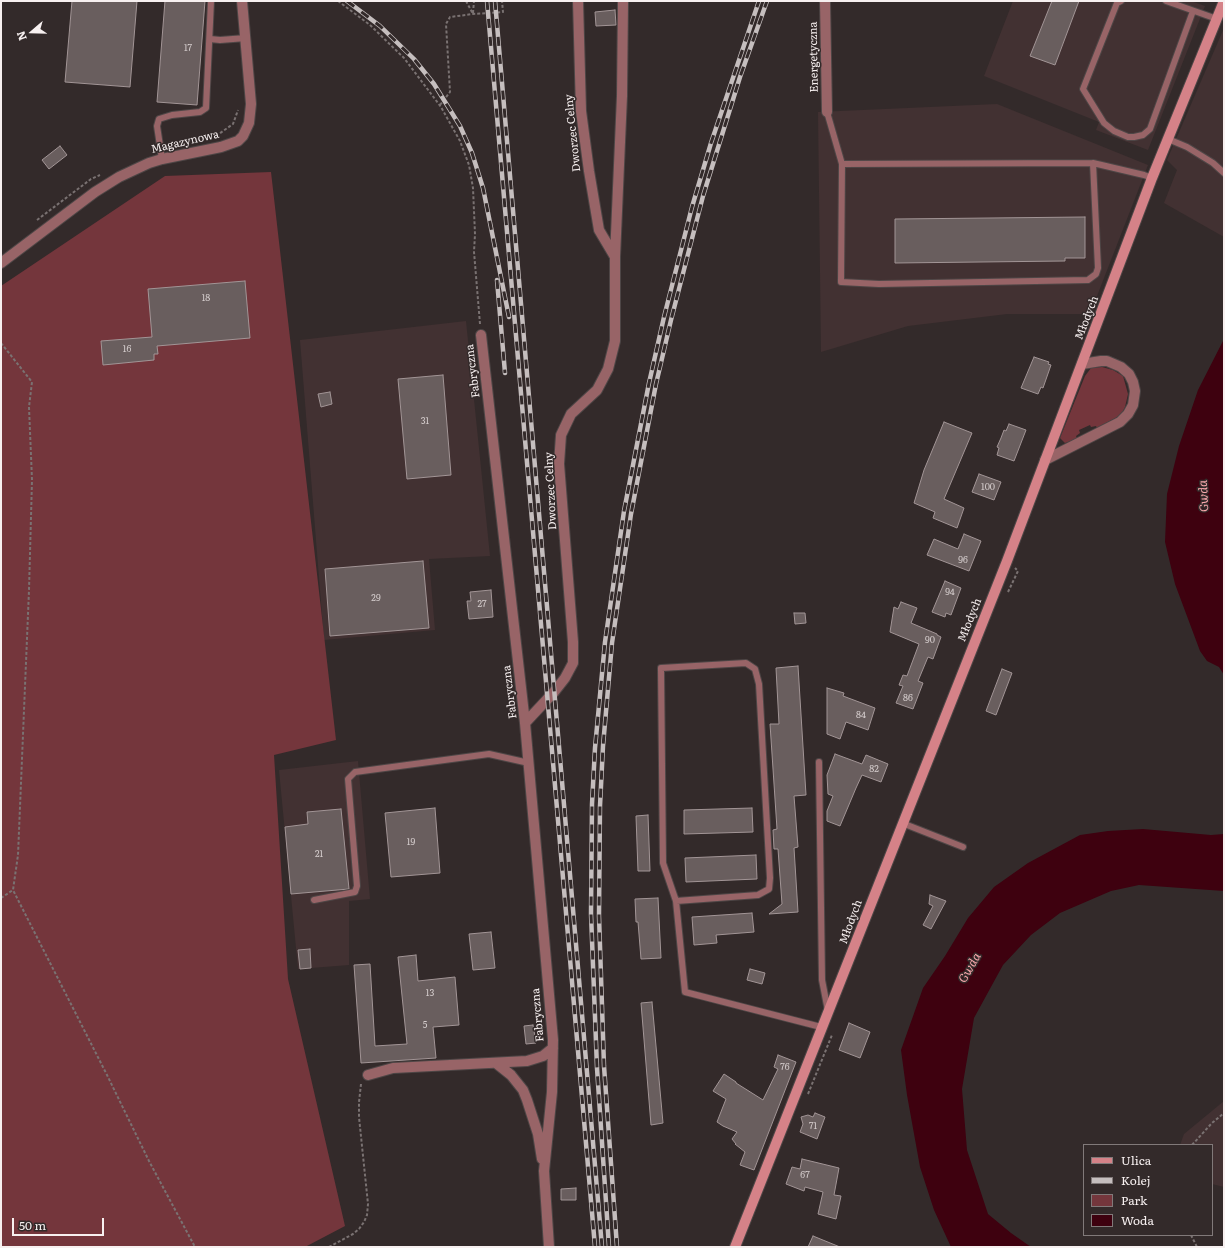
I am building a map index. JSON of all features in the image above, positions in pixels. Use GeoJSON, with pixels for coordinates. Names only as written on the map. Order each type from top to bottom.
{"type":"FeatureCollection","features":[{"type":"Feature","properties":{"kind":"street","name":"Magazynowa"},"geometry":{"type":"LineString","coordinates":[[1,263],[107,184],[133,170],[162,158],[221,147],[238,141],[243,136],[249,123],[250,109],[246,38],[242,1]]}},
{"type":"Feature","properties":{"kind":"street","name":"Dworzec Celny"},"geometry":{"type":"LineString","coordinates":[[578,1],[581,112],[589,171],[599,230],[615,257]]}},
{"type":"Feature","properties":{"kind":"street","name":"Dworzec Celny"},"geometry":{"type":"LineString","coordinates":[[525,723],[554,692],[565,678],[573,663],[573,642],[559,464],[561,435],[571,414],[597,390],[608,369],[615,341],[615,257],[622,96],[622,1]]}},
{"type":"Feature","properties":{"kind":"street","name":"Energetyczna"},"geometry":{"type":"LineString","coordinates":[[826,1],[826,112]]}},
{"type":"Feature","properties":{"kind":"street","name":"Młodych"},"geometry":{"type":"LineString","coordinates":[[735,1247],[821,1027],[857,942],[865,915],[1006,561],[1152,178],[1224,1]]}},
{"type":"Feature","properties":{"kind":"street","name":"Fabryczna"},"geometry":{"type":"LineString","coordinates":[[481,335],[525,723],[553,1048],[552,1092],[544,1171]]}},
{"type":"Feature","properties":{"kind":"street"},"geometry":{"type":"LineString","coordinates":[[1045,460],[1120,422],[1128,414],[1133,404],[1135,391],[1133,382],[1121,367],[1107,361],[1082,364]]}},
{"type":"Feature","properties":{"kind":"street","name":"Fabryczna"},"geometry":{"type":"LineString","coordinates":[[368,1075],[393,1068],[527,1061],[543,1056],[553,1048]]}},
{"type":"Feature","properties":{"kind":"street","name":"Fabryczna"},"geometry":{"type":"LineString","coordinates":[[496,1063],[511,1075],[523,1090],[538,1134],[544,1171],[549,1247]]}},
{"type":"Feature","properties":{"kind":"lane"},"geometry":{"type":"LineString","coordinates":[[162,158],[157,126],[159,119],[172,115],[200,112],[206,108],[211,1]]}},
{"type":"Feature","properties":{"kind":"lane"},"geometry":{"type":"LineString","coordinates":[[1120,1],[1117,3],[1083,89],[1104,122],[1114,131],[1134,137],[1143,135],[1150,129],[1193,11]]}},
{"type":"Feature","properties":{"kind":"lane"},"geometry":{"type":"LineString","coordinates":[[1166,1],[1216,19]]}},
{"type":"Feature","properties":{"kind":"lane"},"geometry":{"type":"LineString","coordinates":[[210,39],[220,40],[246,38]]}},
{"type":"Feature","properties":{"kind":"lane"},"geometry":{"type":"LineString","coordinates":[[826,112],[842,164],[842,282],[879,284],[1088,280],[1096,274],[1098,268],[1093,163]]}},
{"type":"Feature","properties":{"kind":"lane"},"geometry":{"type":"LineString","coordinates":[[1168,139],[1187,147],[1213,163],[1224,173]]}},
{"type":"Feature","properties":{"kind":"lane"},"geometry":{"type":"LineString","coordinates":[[842,164],[1093,163],[1152,178]]}},
{"type":"Feature","properties":{"kind":"lane"},"geometry":{"type":"LineString","coordinates":[[676,901],[758,895],[769,889],[770,878],[759,684],[755,670],[746,663],[661,668],[663,863],[676,901],[685,992],[821,1027]]}},
{"type":"Feature","properties":{"kind":"lane"},"geometry":{"type":"LineString","coordinates":[[314,900],[355,892],[357,886],[348,779],[355,772],[489,754],[529,763]]}},
{"type":"Feature","properties":{"kind":"lane"},"geometry":{"type":"LineString","coordinates":[[819,762],[822,980],[828,1011]]}},
{"type":"Feature","properties":{"kind":"lane"},"geometry":{"type":"LineString","coordinates":[[902,823],[963,847]]}},
{"type":"Feature","properties":{"kind":"path"},"geometry":{"type":"LineString","coordinates":[[338,1],[370,25],[404,58],[440,105],[460,141],[469,165],[473,188],[474,252],[481,335]]}},
{"type":"Feature","properties":{"kind":"path"},"geometry":{"type":"LineString","coordinates":[[466,1],[473,14]]}},
{"type":"Feature","properties":{"kind":"path"},"geometry":{"type":"LineString","coordinates":[[473,14],[474,1]]}},
{"type":"Feature","properties":{"kind":"path"},"geometry":{"type":"LineString","coordinates":[[440,105],[450,92],[446,24],[450,17],[503,12],[502,1]]}},
{"type":"Feature","properties":{"kind":"path"},"geometry":{"type":"LineString","coordinates":[[1,343],[32,382],[29,407],[32,480],[29,590],[18,855],[13,890],[149,1161],[195,1247]]}},
{"type":"Feature","properties":{"kind":"path"},"geometry":{"type":"LineString","coordinates":[[1,898],[13,890]]}},
{"type":"Feature","properties":{"kind":"path"},"geometry":{"type":"LineString","coordinates":[[329,1247],[354,1234],[364,1222],[367,1215],[368,1204],[359,1117],[359,1102],[360,1089],[363,1080],[368,1075]]}},
{"type":"Feature","properties":{"kind":"path"},"geometry":{"type":"LineString","coordinates":[[1193,1144],[1212,1123],[1224,1113]]}},
{"type":"Feature","properties":{"kind":"path"},"geometry":{"type":"LineString","coordinates":[[1192,1236],[1197,1247]]}},
{"type":"Feature","properties":{"kind":"shaded area"},"geometry":{"type":"Polygon","coordinates":[[[1013,1],[1191,1],[1205,6],[1148,150],[1096,130],[1099,122],[984,76],[1013,1]]]}},
{"type":"Feature","properties":{"kind":"shaded area"},"geometry":{"type":"Polygon","coordinates":[[[1224,28],[1224,237],[1164,203],[1177,170],[1167,160],[1224,28]]]}},
{"type":"Feature","properties":{"kind":"shaded area"},"geometry":{"type":"Polygon","coordinates":[[[997,104],[1148,165],[1090,314],[1007,314],[908,326],[821,352],[818,112],[997,104]]]}},
{"type":"Feature","properties":{"kind":"shaded area"},"geometry":{"type":"Polygon","coordinates":[[[466,321],[490,556],[429,559],[435,630],[324,640],[300,340],[466,321]]]}},
{"type":"Feature","properties":{"kind":"shaded area"},"geometry":{"type":"Polygon","coordinates":[[[358,761],[370,899],[349,901],[349,965],[298,969],[279,770],[358,761]]]}},
{"type":"Feature","properties":{"kind":"shaded area"},"geometry":{"type":"Polygon","coordinates":[[[1224,1101],[1224,1187],[1213,1184],[1213,1144],[1180,1144],[1184,1134],[1224,1101]]]}},
{"type":"Feature","properties":{"kind":"green space"},"geometry":{"type":"Polygon","coordinates":[[[271,172],[336,740],[274,755],[288,979],[345,1226],[305,1247],[1,1247],[1,286],[165,176],[271,172]]]}},
{"type":"Feature","properties":{"kind":"green space"},"geometry":{"type":"Polygon","coordinates":[[[1102,367],[1113,370],[1123,376],[1128,394],[1125,407],[1121,415],[1097,428],[1096,426],[1091,427],[1090,425],[1079,430],[1080,433],[1076,436],[1077,439],[1065,443],[1060,438],[1085,376],[1091,368],[1102,367]]]}},
{"type":"Feature","properties":{"kind":"water","name":"Gwda"},"geometry":{"type":"Polygon","coordinates":[[[1224,339],[1224,675],[1219,667],[1207,661],[1200,651],[1175,584],[1165,542],[1167,494],[1179,446],[1198,390],[1224,339]]]}},
{"type":"Feature","properties":{"kind":"water","name":"Gwda"},"geometry":{"type":"Polygon","coordinates":[[[1143,829],[1211,835],[1224,834],[1224,891],[1139,885],[1111,891],[1060,913],[1031,935],[1003,965],[974,1018],[962,1089],[967,1150],[988,1214],[1031,1247],[951,1247],[934,1210],[920,1167],[907,1095],[901,1050],[923,988],[945,956],[968,918],[994,887],[1028,863],[1080,835],[1108,831],[1143,829]]]}},
{"type":"Feature","properties":{"kind":"building"},"geometry":{"type":"Polygon","coordinates":[[[72,1],[137,1],[130,87],[65,82],[72,1]]]}},
{"type":"Feature","properties":{"kind":"building"},"geometry":{"type":"Polygon","coordinates":[[[165,1],[205,1],[197,105],[157,102],[165,1]]]}},
{"type":"Feature","properties":{"kind":"building"},"geometry":{"type":"Polygon","coordinates":[[[1052,1],[1079,1],[1055,65],[1030,56],[1052,1]]]}},
{"type":"Feature","properties":{"kind":"building"},"geometry":{"type":"Polygon","coordinates":[[[615,10],[616,25],[596,26],[595,12],[615,10]]]}},
{"type":"Feature","properties":{"kind":"building"},"geometry":{"type":"Polygon","coordinates":[[[60,146],[67,155],[49,169],[42,160],[60,146]]]}},
{"type":"Feature","properties":{"kind":"building"},"geometry":{"type":"Polygon","coordinates":[[[1085,217],[1085,258],[1065,258],[1065,261],[895,263],[895,219],[1085,217]]]}},
{"type":"Feature","properties":{"kind":"building"},"geometry":{"type":"Polygon","coordinates":[[[245,281],[250,338],[157,346],[158,354],[154,354],[154,360],[103,365],[101,341],[152,337],[148,289],[245,281]]]}},
{"type":"Feature","properties":{"kind":"building"},"geometry":{"type":"Polygon","coordinates":[[[1034,357],[1049,362],[1048,364],[1051,365],[1043,388],[1041,387],[1038,394],[1021,388],[1034,357]]]}},
{"type":"Feature","properties":{"kind":"building"},"geometry":{"type":"Polygon","coordinates":[[[443,375],[451,475],[407,479],[398,379],[443,375]]]}},
{"type":"Feature","properties":{"kind":"building"},"geometry":{"type":"Polygon","coordinates":[[[330,392],[332,404],[321,407],[318,394],[330,392]]]}},
{"type":"Feature","properties":{"kind":"building"},"geometry":{"type":"Polygon","coordinates":[[[944,422],[972,433],[944,499],[964,508],[957,528],[933,518],[935,512],[914,503],[924,470],[944,422]]]}},
{"type":"Feature","properties":{"kind":"building"},"geometry":{"type":"Polygon","coordinates":[[[1009,424],[1026,430],[1014,461],[997,455],[999,448],[997,447],[1004,430],[1006,431],[1009,424]]]}},
{"type":"Feature","properties":{"kind":"building"},"geometry":{"type":"Polygon","coordinates":[[[979,474],[1001,482],[994,500],[972,492],[979,474]]]}},
{"type":"Feature","properties":{"kind":"building"},"geometry":{"type":"Polygon","coordinates":[[[964,534],[981,541],[969,571],[927,555],[934,539],[958,549],[964,534]]]}},
{"type":"Feature","properties":{"kind":"building"},"geometry":{"type":"Polygon","coordinates":[[[423,561],[429,628],[330,636],[325,569],[423,561]]]}},
{"type":"Feature","properties":{"kind":"building"},"geometry":{"type":"Polygon","coordinates":[[[945,581],[961,588],[951,615],[946,613],[945,617],[932,612],[945,581]]]}},
{"type":"Feature","properties":{"kind":"building"},"geometry":{"type":"Polygon","coordinates":[[[491,590],[493,617],[469,619],[467,601],[471,601],[470,592],[491,590]]]}},
{"type":"Feature","properties":{"kind":"building"},"geometry":{"type":"Polygon","coordinates":[[[901,602],[917,608],[911,623],[941,637],[933,659],[928,657],[918,681],[923,683],[913,709],[896,703],[903,686],[899,685],[903,675],[907,676],[919,644],[890,632],[894,607],[898,609],[901,602]]]}},
{"type":"Feature","properties":{"kind":"building"},"geometry":{"type":"Polygon","coordinates":[[[794,613],[805,613],[806,623],[795,624],[794,613]]]}},
{"type":"Feature","properties":{"kind":"building"},"geometry":{"type":"Polygon","coordinates":[[[798,666],[806,795],[794,796],[798,847],[794,848],[798,912],[769,914],[782,904],[778,849],[774,849],[773,830],[777,829],[770,724],[779,724],[776,668],[798,666]]]}},
{"type":"Feature","properties":{"kind":"building"},"geometry":{"type":"Polygon","coordinates":[[[1002,669],[1012,673],[996,715],[986,711],[1002,669]]]}},
{"type":"Feature","properties":{"kind":"building"},"geometry":{"type":"Polygon","coordinates":[[[827,688],[844,693],[843,696],[875,708],[868,730],[846,722],[840,739],[827,734],[827,688]]]}},
{"type":"Feature","properties":{"kind":"building"},"geometry":{"type":"Polygon","coordinates":[[[835,754],[862,764],[866,755],[888,764],[881,782],[862,775],[840,826],[827,821],[827,811],[833,796],[828,794],[827,775],[835,754]]]}},
{"type":"Feature","properties":{"kind":"building"},"geometry":{"type":"Polygon","coordinates":[[[435,808],[440,873],[391,877],[385,813],[435,808]]]}},
{"type":"Feature","properties":{"kind":"building"},"geometry":{"type":"Polygon","coordinates":[[[752,808],[753,832],[684,834],[684,810],[752,808]]]}},
{"type":"Feature","properties":{"kind":"building"},"geometry":{"type":"Polygon","coordinates":[[[341,809],[349,889],[291,894],[285,827],[308,824],[307,812],[341,809]]]}},
{"type":"Feature","properties":{"kind":"building"},"geometry":{"type":"Polygon","coordinates":[[[648,815],[650,871],[638,871],[636,816],[648,815]]]}},
{"type":"Feature","properties":{"kind":"building"},"geometry":{"type":"Polygon","coordinates":[[[756,855],[757,879],[686,882],[685,858],[756,855]]]}},
{"type":"Feature","properties":{"kind":"building"},"geometry":{"type":"Polygon","coordinates":[[[930,895],[946,901],[931,929],[923,925],[933,906],[929,904],[930,895]]]}},
{"type":"Feature","properties":{"kind":"building"},"geometry":{"type":"Polygon","coordinates":[[[658,898],[661,958],[641,959],[638,922],[636,922],[635,899],[658,898]]]}},
{"type":"Feature","properties":{"kind":"building"},"geometry":{"type":"Polygon","coordinates":[[[752,913],[754,932],[716,935],[717,943],[694,945],[692,917],[752,913]]]}},
{"type":"Feature","properties":{"kind":"building"},"geometry":{"type":"Polygon","coordinates":[[[491,932],[495,968],[473,970],[469,934],[491,932]]]}},
{"type":"Feature","properties":{"kind":"building"},"geometry":{"type":"Polygon","coordinates":[[[310,949],[311,968],[300,969],[298,950],[310,949]]]}},
{"type":"Feature","properties":{"kind":"building"},"geometry":{"type":"Polygon","coordinates":[[[416,955],[418,981],[455,977],[459,1025],[433,1027],[436,1058],[361,1063],[354,965],[370,964],[375,1046],[407,1044],[398,957],[416,955]]]}},
{"type":"Feature","properties":{"kind":"building"},"geometry":{"type":"Polygon","coordinates":[[[750,969],[765,973],[762,984],[747,980],[750,969]]]}},
{"type":"Feature","properties":{"kind":"building"},"geometry":{"type":"Polygon","coordinates":[[[652,1002],[663,1123],[651,1125],[641,1003],[652,1002]]]}},
{"type":"Feature","properties":{"kind":"building"},"geometry":{"type":"Polygon","coordinates":[[[849,1023],[870,1032],[860,1058],[839,1050],[849,1023]]]}},
{"type":"Feature","properties":{"kind":"building"},"geometry":{"type":"Polygon","coordinates":[[[533,1025],[536,1043],[526,1044],[524,1026],[533,1025]]]}},
{"type":"Feature","properties":{"kind":"building"},"geometry":{"type":"Polygon","coordinates":[[[778,1055],[796,1062],[754,1170],[740,1165],[745,1152],[735,1144],[732,1139],[737,1132],[717,1122],[726,1099],[713,1091],[724,1074],[763,1100],[778,1069],[774,1067],[778,1055]]]}},
{"type":"Feature","properties":{"kind":"building"},"geometry":{"type":"Polygon","coordinates":[[[815,1113],[825,1117],[817,1139],[800,1132],[803,1124],[801,1117],[808,1115],[813,1117],[815,1113]]]}},
{"type":"Feature","properties":{"kind":"building"},"geometry":{"type":"Polygon","coordinates":[[[802,1159],[839,1168],[834,1195],[841,1196],[836,1219],[818,1214],[823,1192],[805,1187],[804,1191],[786,1184],[792,1167],[800,1169],[802,1159]]]}},
{"type":"Feature","properties":{"kind":"building"},"geometry":{"type":"Polygon","coordinates":[[[576,1188],[576,1200],[561,1200],[561,1189],[576,1188]]]}},
{"type":"Feature","properties":{"kind":"building"},"geometry":{"type":"Polygon","coordinates":[[[813,1236],[840,1247],[808,1247],[813,1236]]]}},
{"type":"Feature","properties":{"kind":"railway"},"geometry":{"type":"LineString","coordinates":[[347,1],[380,26],[414,59],[434,84],[460,126],[472,153],[483,188],[509,317]]}},
{"type":"Feature","properties":{"kind":"railway"},"geometry":{"type":"LineString","coordinates":[[487,1],[595,1247]]}},
{"type":"Feature","properties":{"kind":"railway"},"geometry":{"type":"LineString","coordinates":[[495,1],[602,1247]]}},
{"type":"Feature","properties":{"kind":"railway"},"geometry":{"type":"LineString","coordinates":[[609,1247],[597,1068],[591,914],[592,804],[595,748],[605,642],[624,511],[649,383],[664,317],[692,207],[711,143],[759,1]]}},
{"type":"Feature","properties":{"kind":"railway"},"geometry":{"type":"LineString","coordinates":[[617,1247],[604,1066],[599,916],[600,806],[603,746],[612,643],[631,514],[656,384],[671,320],[703,196],[740,77],[767,1]]}},
{"type":"Feature","properties":{"kind":"railway"},"geometry":{"type":"LineString","coordinates":[[497,280],[505,373]]}}]}
